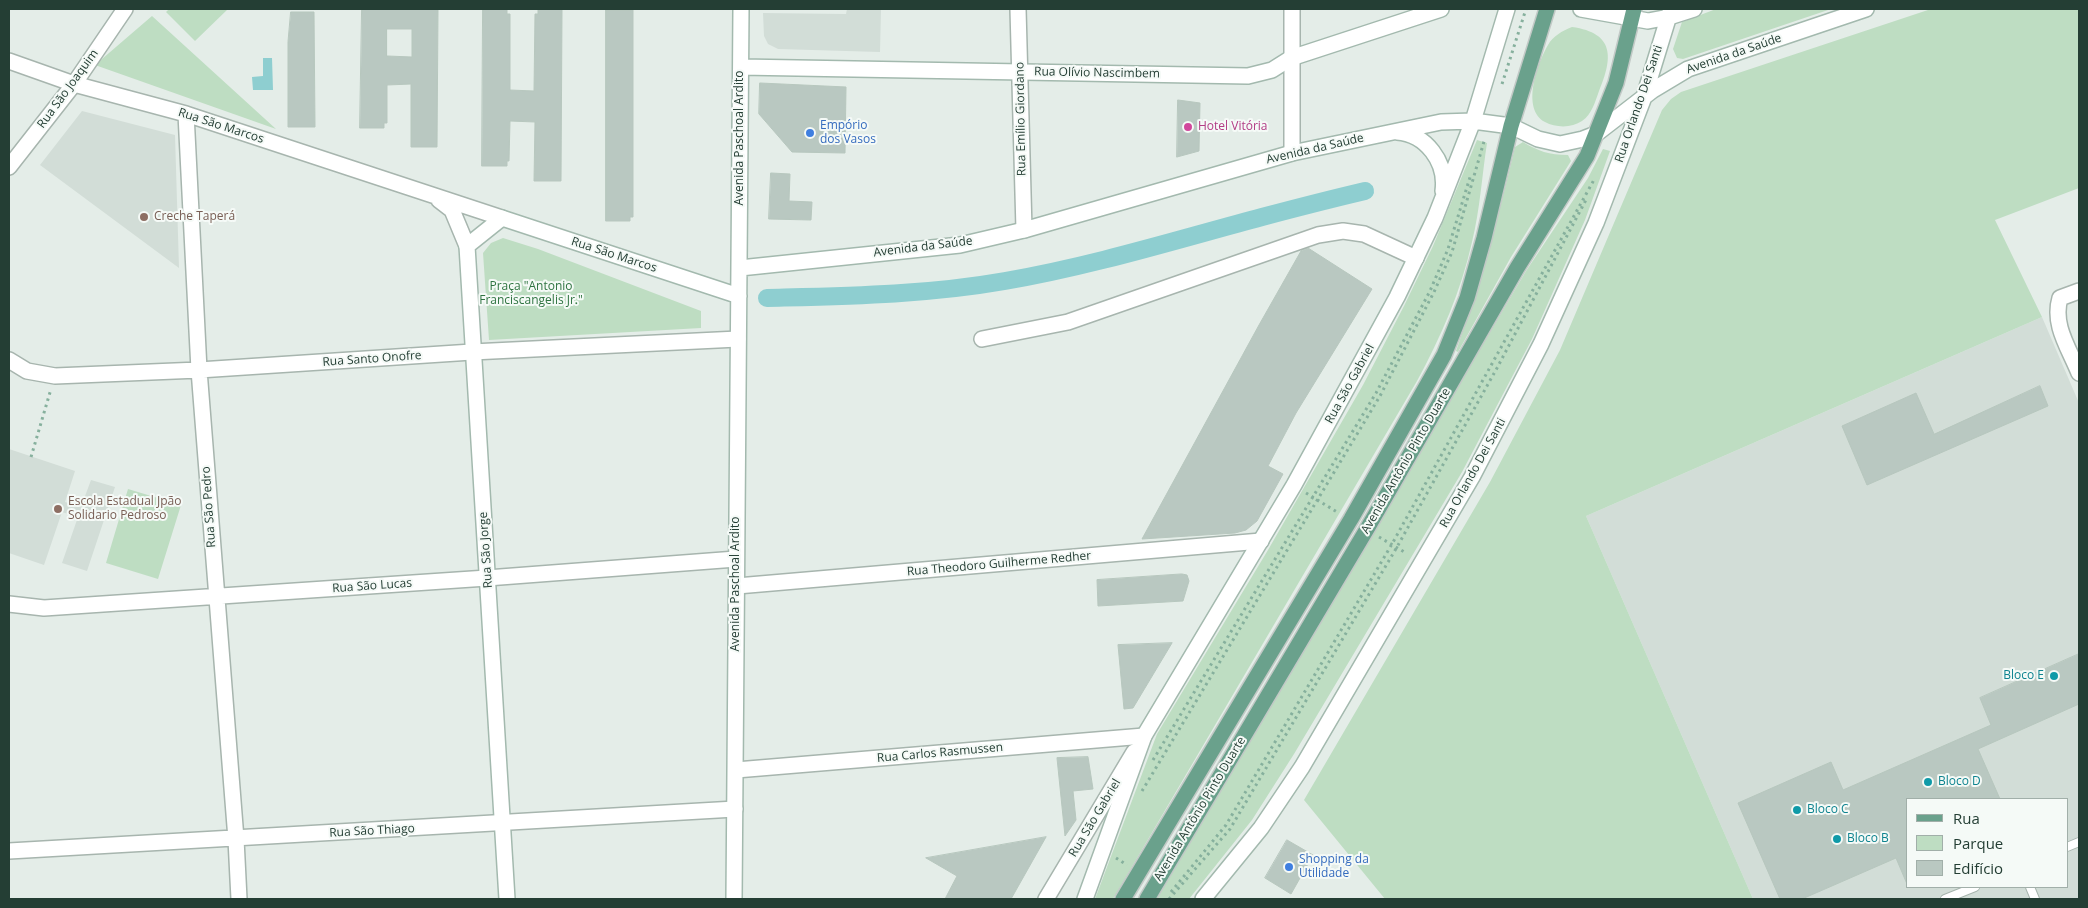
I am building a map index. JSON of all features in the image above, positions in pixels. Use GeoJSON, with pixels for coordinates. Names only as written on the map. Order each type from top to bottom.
{"type":"FeatureCollection","features":[{"type":"Feature","properties":{"kind":"main road","name":"Rua São Joaquim"},"geometry":{"type":"LineString","coordinates":[[9,167],[74,84],[125,9]]}},
{"type":"Feature","properties":{"kind":"main road","name":"Avenida Paschoal Ardito"},"geometry":{"type":"LineString","coordinates":[[734,899],[742,9]]}},
{"type":"Feature","properties":{"kind":"main road","name":"Rua Emílio Giordano"},"geometry":{"type":"LineString","coordinates":[[1018,9],[1024,230]]}},
{"type":"Feature","properties":{"kind":"main road"},"geometry":{"type":"LineString","coordinates":[[1292,9],[1292,153]]}},
{"type":"Feature","properties":{"kind":"main road","name":"Rua Olívio Nascimbem"},"geometry":{"type":"LineString","coordinates":[[741,68],[1248,76],[1272,70],[1291,58],[1441,9]]}},
{"type":"Feature","properties":{"kind":"main road","name":"Rua São Gabriel"},"geometry":{"type":"LineString","coordinates":[[1046,899],[1261,541],[1352,381],[1416,258],[1441,202],[1483,123],[1507,9]]}},
{"type":"Feature","properties":{"kind":"main road","name":"Avenida Antônio Pinto Duarte"},"geometry":{"type":"LineString","coordinates":[[1123,899],[1351,519],[1444,355],[1467,298],[1511,126],[1547,9]]}},
{"type":"Feature","properties":{"kind":"main road"},"geometry":{"type":"LineString","coordinates":[[1581,9],[1633,14],[1651,21],[1670,13],[1694,9]]}},
{"type":"Feature","properties":{"kind":"main road","name":"Avenida da Saúde"},"geometry":{"type":"LineString","coordinates":[[740,268],[960,245],[1024,230],[1292,153],[1441,122],[1511,126],[1538,139],[1560,144],[1584,139],[1596,134],[1644,97],[1688,69],[1866,9]]}},
{"type":"Feature","properties":{"kind":"main road","name":"Rua Orlando Dei Santi"},"geometry":{"type":"LineString","coordinates":[[1203,899],[1261,828],[1302,767],[1472,477],[1545,336],[1596,223],[1644,97],[1670,13]]}},
{"type":"Feature","properties":{"kind":"main road","name":"Avenida Antônio Pinto Duarte"},"geometry":{"type":"LineString","coordinates":[[1147,899],[1367,530],[1517,268],[1587,156],[1616,84],[1633,14]]}},
{"type":"Feature","properties":{"kind":"main road","name":"Rua São Marcos"},"geometry":{"type":"LineString","coordinates":[[9,61],[74,84],[186,114],[739,296]]}},
{"type":"Feature","properties":{"kind":"main road","name":"Rua São Pedro"},"geometry":{"type":"LineString","coordinates":[[186,114],[199,370],[236,839],[239,899]]}},
{"type":"Feature","properties":{"kind":"main road"},"geometry":{"type":"LineString","coordinates":[[1391,131],[1412,134],[1424,141],[1432,149],[1440,166],[1444,186],[1441,202]]}},
{"type":"Feature","properties":{"kind":"main road","name":"Rua São Marcos"},"geometry":{"type":"LineString","coordinates":[[432,195],[452,210],[467,246]]}},
{"type":"Feature","properties":{"kind":"main road"},"geometry":{"type":"LineString","coordinates":[[467,246],[502,218]]}},
{"type":"Feature","properties":{"kind":"main road"},"geometry":{"type":"LineString","coordinates":[[982,339],[1068,322],[1318,235],[1343,231],[1364,234],[1416,258]]}},
{"type":"Feature","properties":{"kind":"main road","name":"Rua São Jorge"},"geometry":{"type":"LineString","coordinates":[[467,246],[507,899]]}},
{"type":"Feature","properties":{"kind":"main road"},"geometry":{"type":"LineString","coordinates":[[712,288],[726,284],[740,268]]}},
{"type":"Feature","properties":{"kind":"main road"},"geometry":{"type":"LineString","coordinates":[[2079,291],[2060,298],[2056,309],[2057,323],[2079,373]]}},
{"type":"Feature","properties":{"kind":"main road","name":"Rua Santo Onofre"},"geometry":{"type":"LineString","coordinates":[[9,360],[27,371],[55,376],[199,370],[472,352],[738,339]]}},
{"type":"Feature","properties":{"kind":"main road","name":"Rua Theodoro Guilherme Redher"},"geometry":{"type":"LineString","coordinates":[[737,586],[1261,541]]}},
{"type":"Feature","properties":{"kind":"main road","name":"Rua São Lucas"},"geometry":{"type":"LineString","coordinates":[[9,604],[44,608],[736,559]]}},
{"type":"Feature","properties":{"kind":"main road","name":"Rua São Gabriel"},"geometry":{"type":"LineString","coordinates":[[1086,899],[1144,736]]}},
{"type":"Feature","properties":{"kind":"main road","name":"Rua Carlos Rasmussen"},"geometry":{"type":"LineString","coordinates":[[736,770],[1144,736]]}},
{"type":"Feature","properties":{"kind":"main road","name":"Rua São Thiago"},"geometry":{"type":"LineString","coordinates":[[9,851],[735,809]]}},
{"type":"Feature","properties":{"kind":"lane"},"geometry":{"type":"LineString","coordinates":[[1945,899],[1972,888]]}},
{"type":"Feature","properties":{"kind":"path"},"geometry":{"type":"LineString","coordinates":[[1501,89],[1526,9]]}},
{"type":"Feature","properties":{"kind":"path"},"geometry":{"type":"LineString","coordinates":[[1152,761],[1314,498],[1376,393],[1430,291],[1448,249],[1483,123]]}},
{"type":"Feature","properties":{"kind":"path"},"geometry":{"type":"LineString","coordinates":[[1141,793],[1380,396],[1434,292],[1452,252],[1483,123]]}},
{"type":"Feature","properties":{"kind":"path"},"geometry":{"type":"LineString","coordinates":[[1165,899],[1226,825],[1392,544],[1599,170],[1497,368],[1397,547],[1230,829],[1169,899]]}},
{"type":"Feature","properties":{"kind":"path"},"geometry":{"type":"LineString","coordinates":[[31,457],[55,376]]}},
{"type":"Feature","properties":{"kind":"path"},"geometry":{"type":"LineString","coordinates":[[1299,488],[1337,512]]}},
{"type":"Feature","properties":{"kind":"path"},"geometry":{"type":"LineString","coordinates":[[1378,536],[1406,552]]}},
{"type":"Feature","properties":{"kind":"shaded area"},"geometry":{"type":"Polygon","coordinates":[[[847,9],[881,9],[880,52],[778,49],[768,44],[764,36],[763,13],[846,14],[847,9]]]}},
{"type":"Feature","properties":{"kind":"shaded area","name":"Creche Taperá"},"geometry":{"type":"Polygon","coordinates":[[[82,111],[175,135],[179,268],[40,165],[82,111]]]}},
{"type":"Feature","properties":{"kind":"shaded area"},"geometry":{"type":"Polygon","coordinates":[[[2042,317],[2079,403],[2079,899],[1753,899],[1586,516],[2042,317]]]}},
{"type":"Feature","properties":{"kind":"shaded area","name":"Escola Estadual Jpão Solidario Pedroso"},"geometry":{"type":"Polygon","coordinates":[[[9,449],[75,471],[65,502],[81,507],[91,480],[115,487],[87,571],[62,563],[78,517],[62,512],[44,565],[9,553],[9,449]]]}},
{"type":"Feature","properties":{"kind":"green space"},"geometry":{"type":"Polygon","coordinates":[[[169,9],[228,9],[195,41],[166,12],[169,9]]]}},
{"type":"Feature","properties":{"kind":"green space"},"geometry":{"type":"Polygon","coordinates":[[[1716,9],[1831,9],[1683,59],[1677,58],[1673,49],[1682,22],[1716,9]]]}},
{"type":"Feature","properties":{"kind":"green space"},"geometry":{"type":"Polygon","coordinates":[[[1931,9],[2079,9],[2079,188],[1995,220],[2042,317],[1586,516],[1753,899],[1385,899],[1304,800],[1490,482],[1560,350],[1662,110],[1671,99],[1681,92],[1931,9]]]}},
{"type":"Feature","properties":{"kind":"green space"},"geometry":{"type":"Polygon","coordinates":[[[152,16],[276,129],[95,65],[152,16]]]}},
{"type":"Feature","properties":{"kind":"green space"},"geometry":{"type":"Polygon","coordinates":[[[1572,27],[1586,30],[1603,41],[1607,49],[1607,68],[1588,115],[1578,123],[1569,126],[1559,126],[1549,124],[1538,116],[1534,107],[1533,86],[1540,63],[1550,42],[1558,34],[1572,27]]]}},
{"type":"Feature","properties":{"kind":"green space"},"geometry":{"type":"Polygon","coordinates":[[[1477,140],[1487,143],[1475,230],[1456,296],[1426,364],[1113,899],[1095,899],[1157,734],[1268,550],[1363,385],[1433,246],[1477,140]]]}},
{"type":"Feature","properties":{"kind":"green space"},"geometry":{"type":"Polygon","coordinates":[[[1523,142],[1544,152],[1568,155],[1571,161],[1511,257],[1458,352],[1456,351],[1489,250],[1515,147],[1523,142]]]}},
{"type":"Feature","properties":{"kind":"green space"},"geometry":{"type":"Polygon","coordinates":[[[1603,149],[1610,151],[1585,220],[1532,339],[1462,472],[1294,754],[1252,820],[1189,899],[1157,899],[1526,271],[1588,178],[1603,149]]]}},
{"type":"Feature","properties":{"kind":"green space","name":"Praça \"Antonio Franciscangelis Jr.\""},"geometry":{"type":"Polygon","coordinates":[[[503,238],[538,249],[701,311],[701,328],[489,340],[483,253],[491,243],[503,238]]]}},
{"type":"Feature","properties":{"kind":"green space"},"geometry":{"type":"Polygon","coordinates":[[[128,489],[181,505],[158,579],[106,563],[128,489]]]}},
{"type":"Feature","properties":{"kind":"water"},"geometry":{"type":"Polygon","coordinates":[[[263,58],[272,58],[273,90],[253,90],[252,77],[263,76],[263,58]]]}},
{"type":"Feature","properties":{"kind":"building"},"geometry":{"type":"Polygon","coordinates":[[[362,9],[438,9],[437,147],[411,147],[411,84],[387,85],[387,123],[384,123],[384,128],[360,128],[362,9]],[[387,29],[387,56],[412,57],[412,29],[387,29]]]}},
{"type":"Feature","properties":{"kind":"building"},"geometry":{"type":"Polygon","coordinates":[[[483,9],[507,9],[507,14],[510,14],[510,90],[534,91],[535,14],[538,14],[538,9],[562,9],[561,181],[534,181],[535,122],[510,121],[509,161],[507,161],[507,166],[482,166],[483,9]]]}},
{"type":"Feature","properties":{"kind":"building"},"geometry":{"type":"Polygon","coordinates":[[[606,10],[633,10],[633,217],[630,217],[630,221],[606,221],[606,10]]]}},
{"type":"Feature","properties":{"kind":"building"},"geometry":{"type":"Polygon","coordinates":[[[291,12],[314,12],[315,127],[288,127],[288,42],[291,12]]]}},
{"type":"Feature","properties":{"kind":"building","name":"Empório dos Vasos"},"geometry":{"type":"Polygon","coordinates":[[[760,83],[846,87],[845,153],[792,152],[759,114],[760,83]]]}},
{"type":"Feature","properties":{"kind":"building","name":"Hotel Vitória"},"geometry":{"type":"Polygon","coordinates":[[[1178,100],[1200,103],[1199,151],[1177,157],[1178,100]]]}},
{"type":"Feature","properties":{"kind":"building"},"geometry":{"type":"Polygon","coordinates":[[[771,173],[790,174],[789,201],[812,202],[811,220],[769,219],[771,173]]]}},
{"type":"Feature","properties":{"kind":"building"},"geometry":{"type":"Polygon","coordinates":[[[1308,248],[1372,289],[1296,413],[1268,466],[1283,474],[1257,521],[1246,530],[1235,533],[1142,539],[1301,251],[1308,248]]]}},
{"type":"Feature","properties":{"kind":"building"},"geometry":{"type":"Polygon","coordinates":[[[2040,386],[2048,406],[1867,485],[1842,426],[1916,393],[1934,434],[2040,386]]]}},
{"type":"Feature","properties":{"kind":"building"},"geometry":{"type":"Polygon","coordinates":[[[1187,575],[1189,581],[1183,601],[1098,606],[1097,580],[1187,575]]]}},
{"type":"Feature","properties":{"kind":"building"},"geometry":{"type":"Polygon","coordinates":[[[1172,643],[1133,708],[1124,709],[1118,645],[1172,643]]]}},
{"type":"Feature","properties":{"kind":"building"},"geometry":{"type":"Polygon","coordinates":[[[2079,654],[2079,704],[1978,749],[2000,798],[1906,798],[1906,882],[1896,858],[1802,899],[1780,899],[1738,803],[1831,762],[1843,790],[1991,725],[1980,698],[2079,654]]]}},
{"type":"Feature","properties":{"kind":"building"},"geometry":{"type":"Polygon","coordinates":[[[1088,757],[1093,789],[1073,791],[1076,820],[1065,836],[1057,758],[1088,757]]]}},
{"type":"Feature","properties":{"kind":"building"},"geometry":{"type":"Polygon","coordinates":[[[1046,837],[1011,899],[945,899],[957,876],[926,858],[1046,837]]]}},
{"type":"Feature","properties":{"kind":"building","name":"Shopping da Utilidade"},"geometry":{"type":"Polygon","coordinates":[[[1287,840],[1313,855],[1291,894],[1265,878],[1287,840]]]}},
{"type":"Feature","properties":{"kind":"waterway"},"geometry":{"type":"LineString","coordinates":[[767,298],[916,292],[1005,281],[1102,260],[1365,191]]}},
{"type":"Feature","properties":{"kind":"place","name":"Hotel Vitória"},"geometry":{"type":"Point","coordinates":[1188,127]}},
{"type":"Feature","properties":{"kind":"place","name":"Empório dos Vasos"},"geometry":{"type":"Point","coordinates":[810,133]}},
{"type":"Feature","properties":{"kind":"place","name":"Creche Taperá"},"geometry":{"type":"Point","coordinates":[144,217]}},
{"type":"Feature","properties":{"kind":"place","name":"Escola Estadual Jpão Solidario Pedroso"},"geometry":{"type":"Point","coordinates":[58,509]}},
{"type":"Feature","properties":{"kind":"place","name":"Bloco E"},"geometry":{"type":"Point","coordinates":[2054,676]}},
{"type":"Feature","properties":{"kind":"place","name":"Bloco D"},"geometry":{"type":"Point","coordinates":[1928,782]}},
{"type":"Feature","properties":{"kind":"place","name":"Bloco C"},"geometry":{"type":"Point","coordinates":[1797,810]}},
{"type":"Feature","properties":{"kind":"place","name":"Bloco B"},"geometry":{"type":"Point","coordinates":[1837,839]}},
{"type":"Feature","properties":{"kind":"place","name":"Shopping da Utilidade"},"geometry":{"type":"Point","coordinates":[1289,867]}}]}
